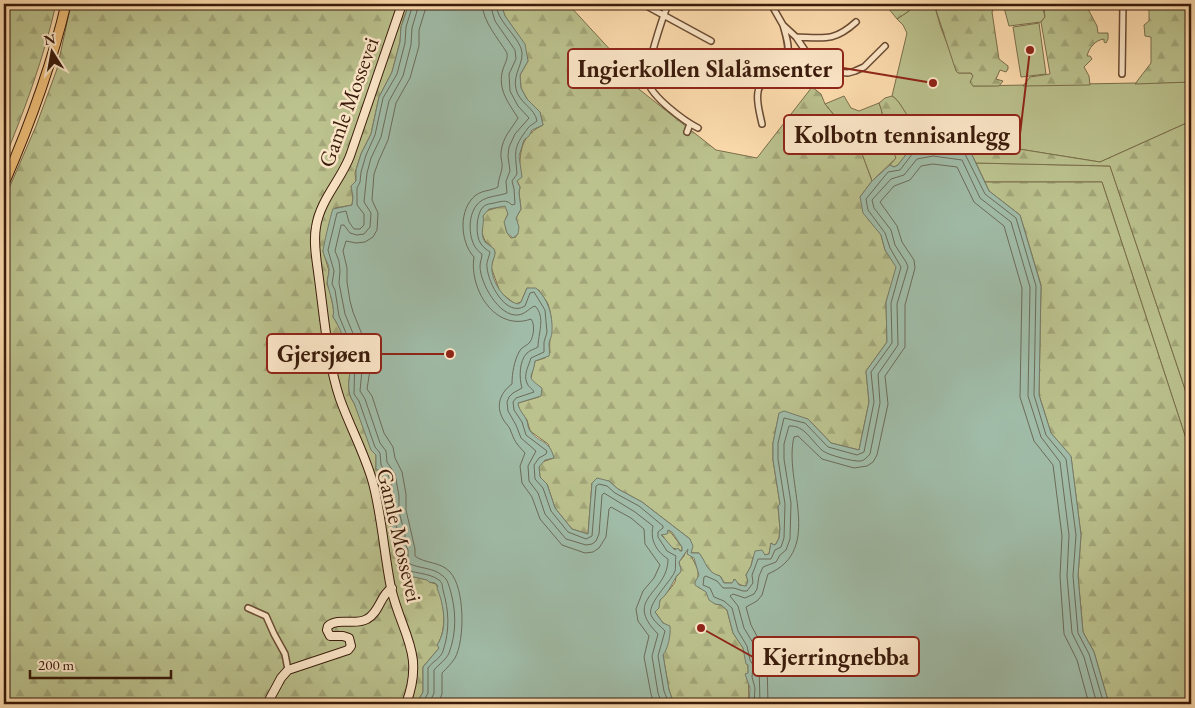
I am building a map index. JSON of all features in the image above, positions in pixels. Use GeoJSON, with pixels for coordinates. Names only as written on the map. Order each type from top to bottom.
{"type":"FeatureCollection","features":[{"type":"Feature","properties":{"kind":"highway"},"geometry":{"type":"LineString","coordinates":[[4,174],[30,112],[46,66],[61,4]]}},
{"type":"Feature","properties":{"kind":"highway"},"geometry":{"type":"LineString","coordinates":[[4,184],[44,86],[66,4]]}},
{"type":"Feature","properties":{"kind":"main road","name":"Gamle Mossevei"},"geometry":{"type":"LineString","coordinates":[[402,4],[350,156],[344,171],[320,210],[316,231],[316,254],[334,376],[342,404],[372,482],[392,588],[414,658],[414,680],[406,704]]}},
{"type":"Feature","properties":{"kind":"main road"},"geometry":{"type":"LineString","coordinates":[[267,704],[281,678],[288,670],[348,650],[351,646],[349,638],[330,636],[327,630],[328,626],[335,622],[356,623],[368,619],[374,614],[385,593],[392,588]]}},
{"type":"Feature","properties":{"kind":"street"},"geometry":{"type":"LineString","coordinates":[[643,4],[711,41]]}},
{"type":"Feature","properties":{"kind":"street"},"geometry":{"type":"LineString","coordinates":[[668,4],[663,15],[648,71],[648,83],[656,95],[690,124],[698,128]]}},
{"type":"Feature","properties":{"kind":"street"},"geometry":{"type":"LineString","coordinates":[[762,124],[758,90],[783,64],[788,53],[788,41],[783,25],[771,4]]}},
{"type":"Feature","properties":{"kind":"street"},"geometry":{"type":"LineString","coordinates":[[1122,74],[1123,4]]}},
{"type":"Feature","properties":{"kind":"street"},"geometry":{"type":"LineString","coordinates":[[796,37],[831,38],[845,32],[856,22]]}},
{"type":"Feature","properties":{"kind":"street"},"geometry":{"type":"LineString","coordinates":[[783,25],[796,37],[818,68],[834,73],[848,73],[864,67],[885,46]]}},
{"type":"Feature","properties":{"kind":"street"},"geometry":{"type":"LineString","coordinates":[[687,132],[690,124]]}},
{"type":"Feature","properties":{"kind":"street"},"geometry":{"type":"LineString","coordinates":[[248,608],[266,616],[286,654],[288,670]]}},
{"type":"Feature","properties":{"kind":"green space"},"geometry":{"type":"Polygon","coordinates":[[[4,4],[56,4],[46,44],[33,83],[4,160],[4,4]]]}},
{"type":"Feature","properties":{"kind":"green space"},"geometry":{"type":"Polygon","coordinates":[[[71,4],[409,4],[401,27],[400,42],[392,72],[379,97],[371,134],[361,154],[355,173],[356,181],[351,186],[352,205],[335,208],[323,251],[329,271],[327,284],[334,311],[333,317],[350,357],[349,392],[376,455],[376,469],[380,470],[386,483],[387,512],[394,536],[393,546],[411,576],[436,584],[443,606],[444,623],[437,645],[439,648],[423,667],[423,692],[416,704],[4,704],[4,200],[36,126],[57,69],[71,4]]]}},
{"type":"Feature","properties":{"kind":"green space"},"geometry":{"type":"Polygon","coordinates":[[[501,4],[568,4],[615,55],[621,75],[716,150],[757,158],[812,87],[821,94],[825,104],[859,146],[872,181],[860,197],[881,235],[885,250],[897,267],[886,302],[887,342],[866,371],[869,402],[859,450],[831,443],[808,419],[779,414],[773,443],[773,460],[780,504],[778,506],[779,538],[776,544],[771,543],[769,554],[753,557],[746,575],[748,581],[745,587],[734,579],[733,583],[724,583],[720,576],[708,570],[699,553],[691,553],[690,539],[642,502],[618,489],[609,481],[592,483],[588,534],[572,529],[555,508],[547,484],[540,477],[539,467],[542,462],[554,458],[548,444],[530,431],[527,420],[519,409],[518,403],[539,397],[540,387],[532,383],[531,378],[535,361],[545,358],[550,353],[550,311],[547,302],[539,290],[527,288],[521,302],[515,304],[500,292],[491,267],[495,253],[494,249],[485,241],[482,233],[483,216],[486,211],[506,205],[508,214],[505,224],[506,230],[511,238],[516,237],[516,218],[521,209],[520,187],[517,181],[522,148],[528,136],[543,125],[540,112],[527,99],[521,88],[520,75],[528,61],[522,41],[505,16],[501,4]]]}},
{"type":"Feature","properties":{"kind":"green space"},"geometry":{"type":"Polygon","coordinates":[[[887,4],[914,4],[909,11],[897,19],[887,4]]]}},
{"type":"Feature","properties":{"kind":"green space"},"geometry":{"type":"Polygon","coordinates":[[[914,4],[934,4],[941,28],[959,73],[971,73],[973,76],[973,86],[1191,82],[1191,121],[1100,162],[975,142],[967,148],[933,145],[911,148],[906,129],[908,117],[892,96],[907,33],[897,19],[909,11],[914,4]]]}},
{"type":"Feature","properties":{"kind":"green space"},"geometry":{"type":"Polygon","coordinates":[[[934,4],[996,4],[992,12],[999,59],[1008,66],[1006,72],[1000,70],[996,79],[1003,81],[999,86],[973,86],[970,82],[973,76],[971,73],[958,73],[956,71],[934,4]]]}},
{"type":"Feature","properties":{"kind":"green space"},"geometry":{"type":"Polygon","coordinates":[[[1003,4],[1042,4],[1045,17],[1041,22],[1009,26],[1003,4]]]}},
{"type":"Feature","properties":{"kind":"green space"},"geometry":{"type":"Polygon","coordinates":[[[1065,4],[1093,4],[1088,9],[1097,26],[1098,33],[1108,33],[1106,43],[1104,39],[1098,41],[1091,47],[1088,53],[1087,56],[1090,56],[1092,59],[1084,67],[1089,76],[1090,85],[1023,86],[1030,77],[1050,74],[1041,22],[1045,17],[1044,10],[1064,6],[1065,4]]]}},
{"type":"Feature","properties":{"kind":"green space"},"geometry":{"type":"Polygon","coordinates":[[[1149,4],[1191,4],[1191,82],[1135,84],[1151,63],[1151,37],[1145,36],[1144,25],[1149,21],[1149,4]]]}},
{"type":"Feature","properties":{"kind":"green space"},"geometry":{"type":"Polygon","coordinates":[[[1039,23],[1046,74],[1021,77],[1013,27],[1039,23]]]}},
{"type":"Feature","properties":{"kind":"green space"},"geometry":{"type":"Polygon","coordinates":[[[844,96],[851,108],[859,111],[879,103],[885,127],[893,144],[896,158],[872,181],[859,146],[825,104],[844,96]]]}},
{"type":"Feature","properties":{"kind":"green space"},"geometry":{"type":"Polygon","coordinates":[[[892,96],[909,117],[906,129],[911,148],[898,165],[894,167],[890,165],[896,158],[893,151],[895,144],[886,130],[879,103],[885,98],[892,96]]]}},
{"type":"Feature","properties":{"kind":"green space"},"geometry":{"type":"Polygon","coordinates":[[[1191,121],[1191,407],[1110,166],[976,163],[967,148],[975,142],[1100,162],[1191,121]]]}},
{"type":"Feature","properties":{"kind":"green space"},"geometry":{"type":"Polygon","coordinates":[[[976,163],[1110,166],[1191,407],[1191,454],[1102,182],[985,182],[976,163]]]}},
{"type":"Feature","properties":{"kind":"green space"},"geometry":{"type":"Polygon","coordinates":[[[985,182],[1102,182],[1191,454],[1191,704],[1109,704],[1094,652],[1083,632],[1078,576],[1081,535],[1071,457],[1051,433],[1039,395],[1041,285],[1020,215],[989,191],[985,182]]]}},
{"type":"Feature","properties":{"kind":"green space"},"geometry":{"type":"Polygon","coordinates":[[[669,530],[682,547],[682,551],[670,547],[663,536],[658,534],[662,535],[669,530]]]}},
{"type":"Feature","properties":{"kind":"green space"},"geometry":{"type":"Polygon","coordinates":[[[688,549],[698,570],[698,587],[706,591],[715,604],[721,605],[727,610],[733,633],[743,648],[748,665],[749,704],[674,704],[669,690],[663,655],[666,647],[667,625],[663,623],[655,612],[660,600],[680,573],[679,562],[688,549]]]}},
{"type":"Feature","properties":{"kind":"water"},"geometry":{"type":"Polygon","coordinates":[[[409,4],[501,4],[505,16],[525,44],[528,61],[520,75],[521,88],[527,99],[540,112],[543,125],[532,130],[524,140],[519,156],[522,177],[517,181],[520,187],[521,209],[516,218],[519,227],[518,234],[513,238],[507,233],[504,222],[508,214],[505,206],[489,209],[483,216],[482,236],[485,242],[495,251],[492,264],[493,277],[503,294],[518,304],[521,302],[527,288],[536,288],[547,302],[551,314],[552,335],[549,343],[549,356],[535,361],[531,376],[533,381],[542,388],[541,396],[518,403],[530,431],[547,445],[552,452],[554,458],[545,460],[539,467],[540,477],[547,484],[555,508],[572,529],[588,534],[592,483],[597,478],[609,481],[618,489],[642,502],[690,539],[693,546],[691,553],[699,553],[709,570],[720,576],[724,583],[732,583],[735,579],[739,585],[746,586],[748,581],[746,575],[751,566],[755,551],[762,550],[765,555],[769,554],[771,543],[776,544],[779,538],[778,506],[780,504],[773,460],[773,443],[779,413],[784,411],[808,419],[831,443],[859,450],[869,402],[866,371],[887,342],[886,302],[896,267],[885,250],[881,235],[863,213],[860,197],[872,181],[890,165],[894,167],[898,165],[911,148],[933,145],[967,148],[989,191],[1020,215],[1041,286],[1039,395],[1051,433],[1071,456],[1081,535],[1078,576],[1083,632],[1094,652],[1109,704],[748,704],[750,688],[745,674],[748,673],[748,665],[746,664],[743,648],[733,633],[727,610],[709,600],[706,592],[695,585],[699,575],[694,558],[687,554],[688,549],[679,562],[680,573],[660,600],[659,608],[655,612],[663,623],[670,626],[669,641],[663,655],[669,690],[674,704],[416,704],[423,692],[423,667],[439,648],[437,645],[443,632],[444,624],[442,602],[438,586],[435,583],[401,574],[398,570],[395,554],[397,551],[394,549],[394,536],[388,516],[386,483],[380,470],[376,470],[376,455],[371,450],[349,391],[350,357],[333,317],[333,305],[327,284],[329,267],[323,251],[333,209],[352,205],[351,186],[356,181],[356,170],[361,154],[371,134],[379,97],[392,72],[400,42],[401,27],[409,4]],[[668,530],[667,534],[661,535],[675,550],[678,548],[682,551],[682,547],[672,532],[668,530]]]}},
{"type":"Feature","properties":{"kind":"place","name":"Kolbotn tennisanlegg"},"geometry":{"type":"Point","coordinates":[1030,50]}},
{"type":"Feature","properties":{"kind":"place","name":"Ingierkollen Slalåmsenter"},"geometry":{"type":"Point","coordinates":[933,83]}},
{"type":"Feature","properties":{"kind":"place","name":"Gjersjøen"},"geometry":{"type":"Point","coordinates":[450,354]}},
{"type":"Feature","properties":{"kind":"place","name":"Kjerringnebba"},"geometry":{"type":"Point","coordinates":[701,628]}}]}
